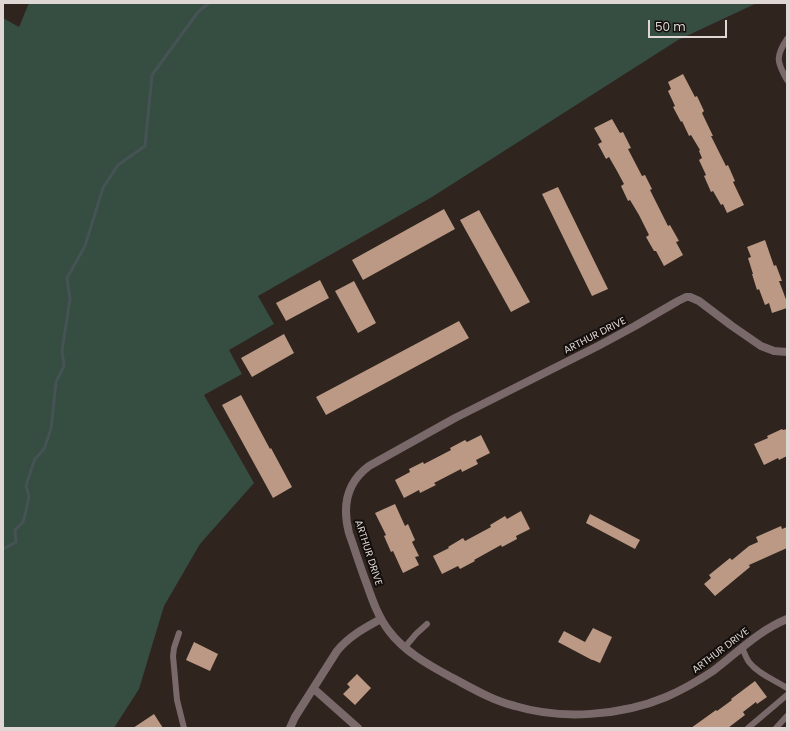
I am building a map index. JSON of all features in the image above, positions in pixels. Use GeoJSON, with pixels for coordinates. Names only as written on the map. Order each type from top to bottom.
{"type":"FeatureCollection","features":[{"type":"Feature","properties":{"kind":"street","name":"ARTHUR DRIVE"},"geometry":{"type":"LineString","coordinates":[[787,352],[774,351],[761,346],[695,298],[686,297],[598,346],[455,418],[369,466],[358,475],[351,486],[347,499],[346,520],[347,527],[372,597],[381,619],[389,631],[404,647],[424,661],[471,688],[515,707],[534,711],[566,714],[613,711],[640,706],[687,687],[705,676],[764,630],[787,619]]}},
{"type":"Feature","properties":{"kind":"street"},"geometry":{"type":"LineString","coordinates":[[290,728],[295,717],[342,644],[381,619]]}},
{"type":"Feature","properties":{"kind":"street"},"geometry":{"type":"LineString","coordinates":[[314,688],[358,728]]}},
{"type":"Feature","properties":{"kind":"lane"},"geometry":{"type":"LineString","coordinates":[[787,40],[779,54],[780,67],[787,80]]}},
{"type":"Feature","properties":{"kind":"lane"},"geometry":{"type":"LineString","coordinates":[[404,647],[427,624]]}},
{"type":"Feature","properties":{"kind":"lane"},"geometry":{"type":"LineString","coordinates":[[179,633],[173,656],[177,700],[184,728]]}},
{"type":"Feature","properties":{"kind":"lane"},"geometry":{"type":"LineString","coordinates":[[742,647],[748,661],[754,667],[787,688]]}},
{"type":"Feature","properties":{"kind":"lane"},"geometry":{"type":"LineString","coordinates":[[748,728],[787,695]]}},
{"type":"Feature","properties":{"kind":"lane"},"geometry":{"type":"LineString","coordinates":[[776,728],[787,716]]}},
{"type":"Feature","properties":{"kind":"green space"},"geometry":{"type":"Polygon","coordinates":[[[29,3],[757,3],[678,40],[432,197],[258,296],[274,324],[229,350],[242,374],[204,395],[254,483],[200,544],[164,606],[139,689],[114,728],[3,728],[3,18],[19,27],[29,3]]]}},
{"type":"Feature","properties":{"kind":"building"},"geometry":{"type":"Polygon","coordinates":[[[683,74],[695,97],[697,96],[704,111],[702,113],[713,136],[711,136],[726,166],[728,165],[735,181],[733,182],[744,205],[727,213],[723,204],[721,205],[713,191],[711,192],[704,176],[706,175],[699,160],[702,158],[699,151],[700,150],[691,135],[689,136],[673,107],[675,106],[668,91],[671,89],[668,82],[683,74]]]}},
{"type":"Feature","properties":{"kind":"building"},"geometry":{"type":"Polygon","coordinates":[[[612,119],[620,133],[623,132],[631,148],[628,149],[642,176],[645,175],[652,189],[650,190],[668,226],[670,225],[679,241],[676,242],[683,255],[664,266],[646,237],[649,235],[639,215],[630,200],[628,201],[621,186],[624,184],[617,171],[609,157],[606,159],[598,144],[602,142],[594,128],[612,119]]]}},
{"type":"Feature","properties":{"kind":"building"},"geometry":{"type":"Polygon","coordinates":[[[558,187],[608,289],[592,296],[542,194],[558,187]]]}},
{"type":"Feature","properties":{"kind":"building"},"geometry":{"type":"Polygon","coordinates":[[[444,209],[455,229],[363,280],[352,260],[444,209]]]}},
{"type":"Feature","properties":{"kind":"building"},"geometry":{"type":"Polygon","coordinates":[[[479,210],[530,302],[511,312],[460,220],[479,210]]]}},
{"type":"Feature","properties":{"kind":"building"},"geometry":{"type":"Polygon","coordinates":[[[765,240],[774,266],[776,265],[782,281],[779,281],[787,302],[787,308],[772,313],[769,303],[765,305],[759,289],[757,290],[748,258],[751,257],[747,247],[765,240]]]}},
{"type":"Feature","properties":{"kind":"building"},"geometry":{"type":"Polygon","coordinates":[[[320,280],[329,298],[286,321],[276,303],[320,280]]]}},
{"type":"Feature","properties":{"kind":"building"},"geometry":{"type":"Polygon","coordinates":[[[354,281],[376,323],[358,333],[335,291],[354,281]]]}},
{"type":"Feature","properties":{"kind":"building"},"geometry":{"type":"Polygon","coordinates":[[[459,321],[469,338],[326,415],[316,397],[459,321]]]}},
{"type":"Feature","properties":{"kind":"building"},"geometry":{"type":"Polygon","coordinates":[[[284,334],[294,353],[252,377],[241,358],[284,334]]]}},
{"type":"Feature","properties":{"kind":"building"},"geometry":{"type":"Polygon","coordinates":[[[241,395],[292,487],[273,498],[222,405],[241,395]]]}},
{"type":"Feature","properties":{"kind":"building"},"geometry":{"type":"Polygon","coordinates":[[[782,429],[787,429],[787,456],[779,460],[778,458],[764,465],[754,444],[768,438],[767,436],[782,429]]]}},
{"type":"Feature","properties":{"kind":"building"},"geometry":{"type":"Polygon","coordinates":[[[481,435],[490,453],[476,460],[478,464],[462,472],[461,469],[434,483],[436,485],[420,493],[419,490],[404,498],[395,480],[410,472],[409,469],[423,462],[424,464],[451,450],[450,448],[465,440],[467,442],[481,435]]]}},
{"type":"Feature","properties":{"kind":"building"},"geometry":{"type":"Polygon","coordinates":[[[395,504],[405,526],[408,524],[415,540],[412,542],[419,556],[415,557],[419,565],[403,573],[393,551],[391,552],[384,536],[386,535],[375,513],[395,504]]]}},
{"type":"Feature","properties":{"kind":"building"},"geometry":{"type":"Polygon","coordinates":[[[521,511],[530,529],[516,536],[517,539],[502,547],[501,545],[460,569],[458,566],[442,574],[433,556],[449,548],[448,547],[463,538],[465,541],[491,527],[490,525],[505,516],[507,519],[521,511]]]}},
{"type":"Feature","properties":{"kind":"building"},"geometry":{"type":"Polygon","coordinates":[[[590,514],[640,540],[635,549],[586,523],[590,514]]]}},
{"type":"Feature","properties":{"kind":"building"},"geometry":{"type":"Polygon","coordinates":[[[781,526],[782,529],[787,527],[787,548],[749,565],[750,567],[715,596],[704,584],[711,578],[709,575],[730,558],[732,560],[749,546],[758,542],[756,537],[781,526]]]}},
{"type":"Feature","properties":{"kind":"building"},"geometry":{"type":"Polygon","coordinates":[[[593,628],[612,637],[600,663],[558,642],[564,631],[585,642],[593,628]]]}},
{"type":"Feature","properties":{"kind":"building"},"geometry":{"type":"Polygon","coordinates":[[[194,642],[218,654],[210,671],[186,660],[194,642]]]}},
{"type":"Feature","properties":{"kind":"building"},"geometry":{"type":"Polygon","coordinates":[[[357,674],[371,688],[355,705],[343,694],[350,687],[347,684],[357,674]]]}},
{"type":"Feature","properties":{"kind":"building"},"geometry":{"type":"Polygon","coordinates":[[[755,681],[767,697],[757,704],[756,702],[743,712],[745,715],[728,728],[691,728],[732,700],[731,699],[755,681]]]}},
{"type":"Feature","properties":{"kind":"building"},"geometry":{"type":"Polygon","coordinates":[[[154,714],[163,728],[133,728],[154,714]]]}},
{"type":"Feature","properties":{"kind":"waterway"},"geometry":{"type":"LineString","coordinates":[[3,549],[16,542],[15,530],[23,522],[29,496],[26,486],[35,459],[44,449],[51,429],[56,382],[64,366],[62,351],[70,299],[67,278],[85,246],[103,188],[118,165],[145,146],[152,75],[198,12],[209,3]]}}]}
